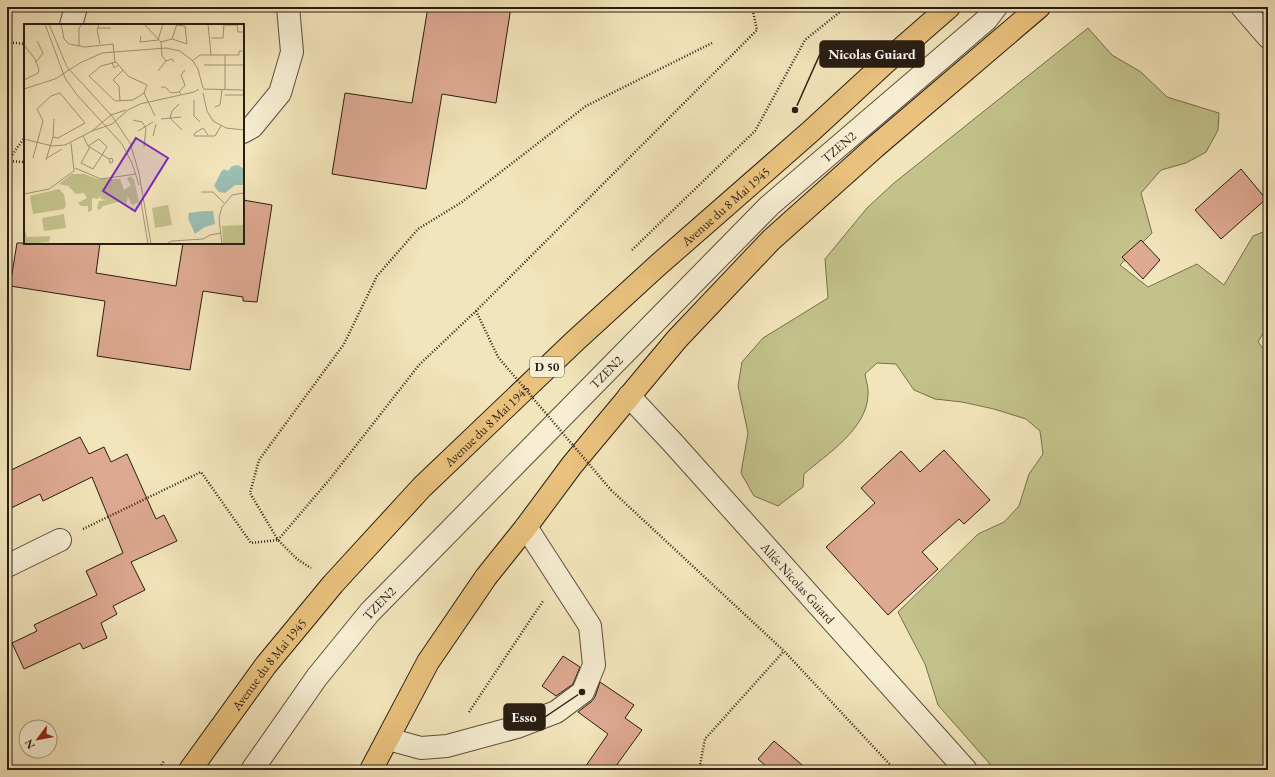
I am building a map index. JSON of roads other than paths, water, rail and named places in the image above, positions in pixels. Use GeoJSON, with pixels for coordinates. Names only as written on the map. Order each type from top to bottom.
{"type":"FeatureCollection","features":[{"type":"Feature","properties":{"kind":"main road","name":"Avenue du 8 Mai 1945"},"geometry":{"type":"LineString","coordinates":[[190,770],[266,666],[334,584],[422,487],[657,266],[949,7]]}},
{"type":"Feature","properties":{"kind":"main road"},"geometry":{"type":"LineString","coordinates":[[371,770],[428,662],[486,577],[526,527],[572,465],[677,339],[771,240],[875,147],[1039,7]]}},
{"type":"Feature","properties":{"kind":"street"},"geometry":{"type":"LineString","coordinates":[[71,24],[76,7]]}},
{"type":"Feature","properties":{"kind":"street"},"geometry":{"type":"LineString","coordinates":[[244,131],[252,127],[280,93],[292,52],[288,7]]}},
{"type":"Feature","properties":{"kind":"street","name":"TZEN2"},"geometry":{"type":"LineString","coordinates":[[252,770],[317,677],[370,612],[769,206],[986,20],[996,7]]}},
{"type":"Feature","properties":{"kind":"street"},"geometry":{"type":"LineString","coordinates":[[1242,7],[1268,37]]}},
{"type":"Feature","properties":{"kind":"street","name":"Allée Nicolas Guiard"},"geometry":{"type":"LineString","coordinates":[[629,396],[673,443],[966,770]]}},
{"type":"Feature","properties":{"kind":"street"},"geometry":{"type":"LineString","coordinates":[[388,739],[421,748],[447,746],[517,727],[556,712],[583,692],[594,665],[590,626],[526,527]]}},
{"type":"Feature","properties":{"kind":"street"},"geometry":{"type":"LineString","coordinates":[[7,566],[60,540]]}},
{"type":"Feature","properties":{"kind":"place","name":"Nicolas Guiard"},"geometry":{"type":"Point","coordinates":[795,110]}},
{"type":"Feature","properties":{"kind":"place","name":"Esso"},"geometry":{"type":"Point","coordinates":[582,692]}}]}
